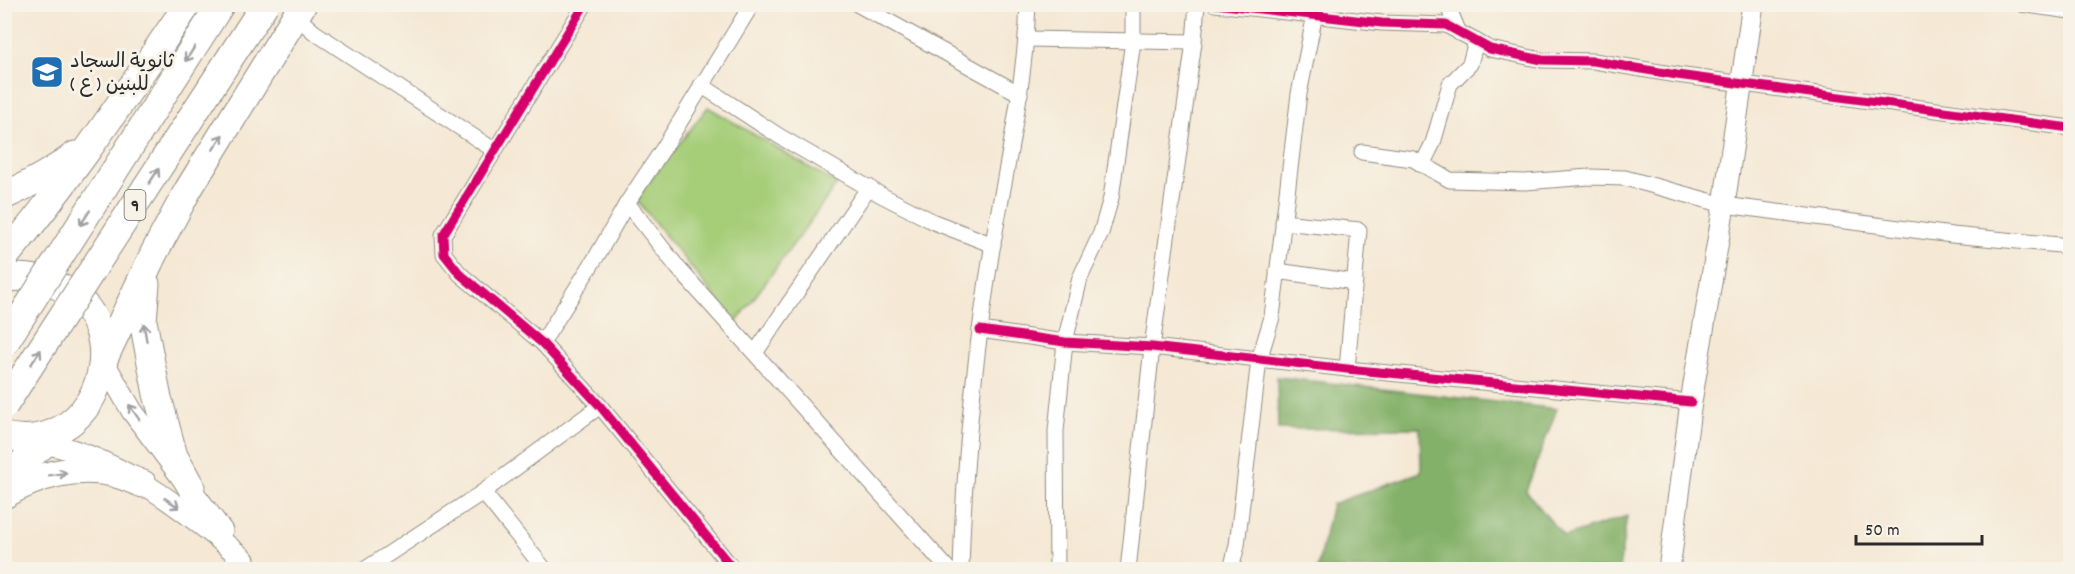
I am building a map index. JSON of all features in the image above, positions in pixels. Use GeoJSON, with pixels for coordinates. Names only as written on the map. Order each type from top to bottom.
{"type":"FeatureCollection","features":[{"type":"Feature","properties":{"kind":"highway"},"geometry":{"type":"LineString","coordinates":[[4,258],[104,127],[188,4]]}},
{"type":"Feature","properties":{"kind":"highway","name":"9"},"geometry":{"type":"LineString","coordinates":[[4,344],[221,4]]}},
{"type":"Feature","properties":{"kind":"highway","name":"9"},"geometry":{"type":"LineString","coordinates":[[4,406],[265,4]]}},
{"type":"Feature","properties":{"kind":"highway","name":"9"},"geometry":{"type":"LineString","coordinates":[[4,478],[79,415],[91,401],[98,385],[103,361],[154,253],[188,190],[300,10]]}},
{"type":"Feature","properties":{"kind":"highway"},"geometry":{"type":"LineString","coordinates":[[4,196],[61,166],[104,127]]}},
{"type":"Feature","properties":{"kind":"highway"},"geometry":{"type":"LineString","coordinates":[[154,253],[146,283],[143,321],[165,429],[174,456],[191,487]]}},
{"type":"Feature","properties":{"kind":"highway","name":"9"},"geometry":{"type":"LineString","coordinates":[[13,277],[46,280],[76,298],[88,311],[97,327],[102,344],[103,361]]}},
{"type":"Feature","properties":{"kind":"highway","name":"9"},"geometry":{"type":"LineString","coordinates":[[9,438],[32,438],[65,427]]}},
{"type":"Feature","properties":{"kind":"highway"},"geometry":{"type":"LineString","coordinates":[[4,495],[51,474],[71,472],[98,471],[117,474],[142,484]]}},
{"type":"Feature","properties":{"kind":"street"},"geometry":{"type":"LineString","coordinates":[[585,4],[443,235],[444,254],[460,274],[542,343],[600,406],[734,570]]}},
{"type":"Feature","properties":{"kind":"street"},"geometry":{"type":"LineString","coordinates":[[542,343],[752,4]]}},
{"type":"Feature","properties":{"kind":"street"},"geometry":{"type":"LineString","coordinates":[[857,4],[1020,94]]}},
{"type":"Feature","properties":{"kind":"street"},"geometry":{"type":"LineString","coordinates":[[961,570],[964,488],[980,330],[1020,94],[1027,39],[1028,4]]}},
{"type":"Feature","properties":{"kind":"street"},"geometry":{"type":"LineString","coordinates":[[1057,570],[1056,431],[1065,342],[1080,278],[1101,233],[1111,198],[1133,41],[1133,4]]}},
{"type":"Feature","properties":{"kind":"street"},"geometry":{"type":"LineString","coordinates":[[1128,570],[1152,347],[1194,42],[1197,4]]}},
{"type":"Feature","properties":{"kind":"street"},"geometry":{"type":"LineString","coordinates":[[1215,4],[1316,10],[1382,23],[1446,26],[1490,50],[1542,60],[1594,61],[2070,128]]}},
{"type":"Feature","properties":{"kind":"street"},"geometry":{"type":"LineString","coordinates":[[1447,4],[1459,33]]}},
{"type":"Feature","properties":{"kind":"street"},"geometry":{"type":"LineString","coordinates":[[1669,570],[1691,402],[1724,205],[1753,4]]}},
{"type":"Feature","properties":{"kind":"street"},"geometry":{"type":"LineString","coordinates":[[2021,4],[2070,11]]}},
{"type":"Feature","properties":{"kind":"street"},"geometry":{"type":"LineString","coordinates":[[300,10],[314,32],[494,150]]}},
{"type":"Feature","properties":{"kind":"street"},"geometry":{"type":"LineString","coordinates":[[1231,570],[1237,545],[1259,360],[1272,316],[1299,94],[1316,10]]}},
{"type":"Feature","properties":{"kind":"street"},"geometry":{"type":"LineString","coordinates":[[1027,39],[1194,42]]}},
{"type":"Feature","properties":{"kind":"street"},"geometry":{"type":"LineString","coordinates":[[1422,165],[1433,143],[1450,84],[1470,64],[1476,41]]}},
{"type":"Feature","properties":{"kind":"street"},"geometry":{"type":"LineString","coordinates":[[701,85],[780,136],[881,195],[934,222],[993,245]]}},
{"type":"Feature","properties":{"kind":"street"},"geometry":{"type":"LineString","coordinates":[[1362,152],[1413,159],[1450,180],[1526,182],[1589,177],[1625,178],[1724,205],[1952,235],[2070,246]]}},
{"type":"Feature","properties":{"kind":"street"},"geometry":{"type":"LineString","coordinates":[[755,353],[869,187]]}},
{"type":"Feature","properties":{"kind":"street"},"geometry":{"type":"LineString","coordinates":[[627,203],[678,268],[949,570]]}},
{"type":"Feature","properties":{"kind":"street"},"geometry":{"type":"LineString","coordinates":[[1283,222],[1359,230],[1347,369]]}},
{"type":"Feature","properties":{"kind":"street"},"geometry":{"type":"LineString","coordinates":[[1277,271],[1355,282]]}},
{"type":"Feature","properties":{"kind":"street"},"geometry":{"type":"LineString","coordinates":[[980,330],[1065,342],[1152,347],[1347,369],[1691,402]]}},
{"type":"Feature","properties":{"kind":"street"},"geometry":{"type":"LineString","coordinates":[[103,361],[132,411],[248,565]]}},
{"type":"Feature","properties":{"kind":"street"},"geometry":{"type":"LineString","coordinates":[[364,570],[483,492],[600,406]]}},
{"type":"Feature","properties":{"kind":"street"},"geometry":{"type":"LineString","coordinates":[[9,438],[44,443],[81,454],[142,484],[187,513],[248,565]]}},
{"type":"Feature","properties":{"kind":"street"},"geometry":{"type":"LineString","coordinates":[[483,492],[545,570]]}},
{"type":"Feature","properties":{"kind":"green space"},"geometry":{"type":"Polygon","coordinates":[[[708,107],[837,184],[736,323],[636,199],[708,107]]]}},
{"type":"Feature","properties":{"kind":"green space"},"geometry":{"type":"Polygon","coordinates":[[[1277,377],[1557,409],[1526,491],[1564,537],[1627,516],[1619,569],[1317,569],[1332,504],[1421,472],[1420,428],[1278,429],[1277,377]]]}},
{"type":"Feature","properties":{"kind":"cycle path"},"geometry":{"type":"LineString","coordinates":[[585,4],[443,235],[444,254],[460,274],[542,343],[600,406],[734,570]]}},
{"type":"Feature","properties":{"kind":"cycle path"},"geometry":{"type":"LineString","coordinates":[[1215,4],[1382,23],[1446,25],[1490,49],[1542,60],[1594,61],[1677,75],[2070,128]]}},
{"type":"Feature","properties":{"kind":"cycle path"},"geometry":{"type":"LineString","coordinates":[[980,330],[1065,342],[1152,347],[1347,369],[1691,402]]}},
{"type":"Feature","properties":{"kind":"place","name":"ثانوية السجاد ( ع ) للبنين"},"geometry":{"type":"Point","coordinates":[47,72]}}]}
